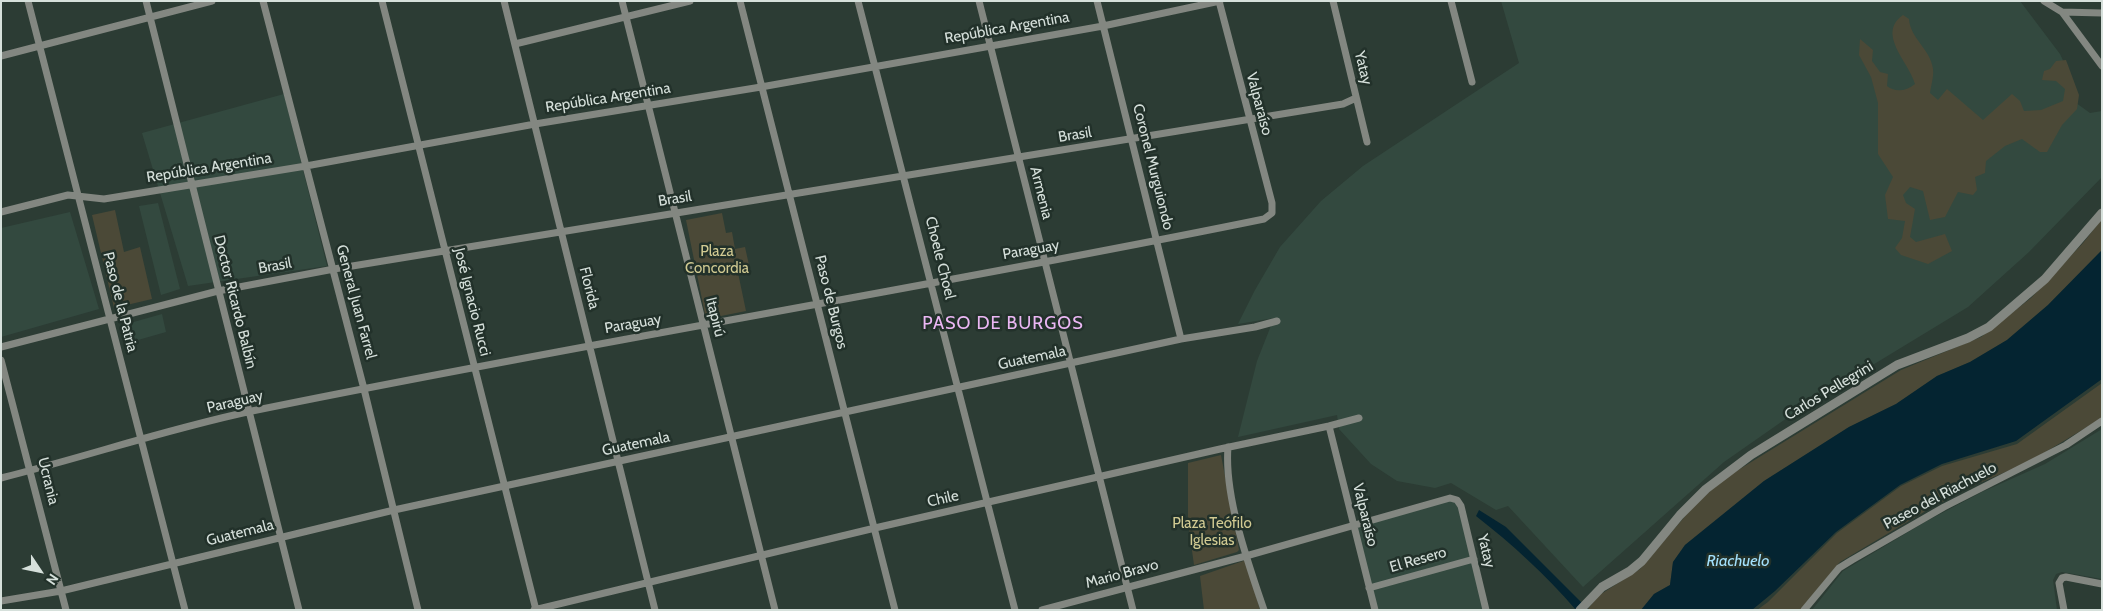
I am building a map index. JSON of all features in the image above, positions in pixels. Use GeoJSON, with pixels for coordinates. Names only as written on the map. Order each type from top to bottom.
{"type":"FeatureCollection","features":[{"type":"Feature","properties":{"kind":"street","name":"Paso de la Patria"},"geometry":{"type":"LineString","coordinates":[[28,1],[185,610]]}},
{"type":"Feature","properties":{"kind":"street","name":"Doctor Ricardo Balbín"},"geometry":{"type":"LineString","coordinates":[[146,1],[299,610]]}},
{"type":"Feature","properties":{"kind":"street"},"geometry":{"type":"LineString","coordinates":[[1,56],[212,1]]}},
{"type":"Feature","properties":{"kind":"street","name":"General Juan Farrel"},"geometry":{"type":"LineString","coordinates":[[264,1],[334,269],[418,610]]}},
{"type":"Feature","properties":{"kind":"street","name":"José Ignacio Rucci"},"geometry":{"type":"LineString","coordinates":[[382,1],[535,610]]}},
{"type":"Feature","properties":{"kind":"street","name":"Florida"},"geometry":{"type":"LineString","coordinates":[[504,1],[655,610]]}},
{"type":"Feature","properties":{"kind":"street","name":"Itapirú"},"geometry":{"type":"LineString","coordinates":[[622,1],[775,610]]}},
{"type":"Feature","properties":{"kind":"street"},"geometry":{"type":"LineString","coordinates":[[515,44],[690,1]]}},
{"type":"Feature","properties":{"kind":"street","name":"Paso de Burgos"},"geometry":{"type":"LineString","coordinates":[[740,1],[895,610]]}},
{"type":"Feature","properties":{"kind":"street","name":"Choele Choel"},"geometry":{"type":"LineString","coordinates":[[858,1],[905,177],[1015,610]]}},
{"type":"Feature","properties":{"kind":"street","name":"Armenia"},"geometry":{"type":"LineString","coordinates":[[979,1],[1133,610]]}},
{"type":"Feature","properties":{"kind":"street","name":"Coronel Murguiondo"},"geometry":{"type":"LineString","coordinates":[[1097,1],[1182,339]]}},
{"type":"Feature","properties":{"kind":"street","name":"República Argentina"},"geometry":{"type":"LineString","coordinates":[[1,212],[61,196],[79,195],[104,199],[306,166],[535,124],[761,87],[1103,26],[1219,1]]}},
{"type":"Feature","properties":{"kind":"street","name":"Valparaíso"},"geometry":{"type":"LineString","coordinates":[[1219,1],[1272,203],[1272,213]]}},
{"type":"Feature","properties":{"kind":"street","name":"Yatay"},"geometry":{"type":"LineString","coordinates":[[1333,1],[1367,142]]}},
{"type":"Feature","properties":{"kind":"street"},"geometry":{"type":"LineString","coordinates":[[1451,1],[1472,82]]}},
{"type":"Feature","properties":{"kind":"street"},"geometry":{"type":"LineString","coordinates":[[2044,1],[2062,12],[2102,66]]}},
{"type":"Feature","properties":{"kind":"street"},"geometry":{"type":"LineString","coordinates":[[2062,12],[2102,13]]}},
{"type":"Feature","properties":{"kind":"street","name":"Brasil"},"geometry":{"type":"LineString","coordinates":[[1,347],[218,290],[560,230],[905,177],[1249,120],[1343,104],[1356,98]]}},
{"type":"Feature","properties":{"kind":"street","name":"Paraguay"},"geometry":{"type":"LineString","coordinates":[[1,478],[141,438],[248,412],[590,345],[818,305],[932,282],[1158,241],[1264,220],[1272,213]]}},
{"type":"Feature","properties":{"kind":"street","name":"Carlos Pellegrini"},"geometry":{"type":"LineString","coordinates":[[1580,610],[1595,594],[1636,566],[1698,496],[1751,455],[1897,365],[1968,338],[1989,327],[2045,279],[2102,213]]}},
{"type":"Feature","properties":{"kind":"street","name":"Guatemala"},"geometry":{"type":"LineString","coordinates":[[1,601],[61,591],[394,510],[1182,339],[1255,327],[1277,321]]}},
{"type":"Feature","properties":{"kind":"street","name":"Ucrania"},"geometry":{"type":"LineString","coordinates":[[1,360],[66,610]]}},
{"type":"Feature","properties":{"kind":"street","name":"Chile"},"geometry":{"type":"LineString","coordinates":[[535,610],[875,528],[1358,418]]}},
{"type":"Feature","properties":{"kind":"street","name":"Paseo del Riachuelo"},"geometry":{"type":"LineString","coordinates":[[1804,610],[1839,568],[1944,507],[2066,445],[2102,422]]}},
{"type":"Feature","properties":{"kind":"street","name":"Valparaíso"},"geometry":{"type":"LineString","coordinates":[[1329,426],[1375,610]]}},
{"type":"Feature","properties":{"kind":"street"},"geometry":{"type":"LineString","coordinates":[[1228,447],[1227,465],[1231,492],[1246,556],[1264,610]]}},
{"type":"Feature","properties":{"kind":"street","name":"Mario Bravo"},"geometry":{"type":"LineString","coordinates":[[1042,610],[1353,527],[1450,498],[1457,500]]}},
{"type":"Feature","properties":{"kind":"street","name":"Yatay"},"geometry":{"type":"LineString","coordinates":[[1457,500],[1461,506],[1486,610]]}},
{"type":"Feature","properties":{"kind":"street","name":"El Resero"},"geometry":{"type":"LineString","coordinates":[[1369,588],[1474,559]]}},
{"type":"Feature","properties":{"kind":"street"},"geometry":{"type":"LineString","coordinates":[[2064,610],[2060,583],[2062,578],[2066,577],[2102,584]]}},
{"type":"Feature","properties":{"kind":"shaded area"},"geometry":{"type":"Polygon","coordinates":[[[1501,1],[2020,1],[2060,54],[2074,84],[2072,100],[2090,113],[2102,111],[2102,177],[2029,252],[1968,307],[1797,411],[1724,462],[1583,587],[1508,506],[1496,510],[1451,483],[1435,488],[1397,481],[1371,464],[1339,429],[1337,415],[1238,437],[1257,361],[1274,318],[1238,324],[1280,247],[1321,201],[1363,166],[1519,63],[1501,1]]]}},
{"type":"Feature","properties":{"kind":"shaded area"},"geometry":{"type":"Polygon","coordinates":[[[284,94],[327,266],[188,286],[142,133],[284,94]]]}},
{"type":"Feature","properties":{"kind":"shaded area"},"geometry":{"type":"Polygon","coordinates":[[[158,203],[180,289],[161,295],[139,206],[158,203]]]}},
{"type":"Feature","properties":{"kind":"shaded area"},"geometry":{"type":"Polygon","coordinates":[[[70,212],[99,309],[1,337],[1,228],[70,212]]]}},
{"type":"Feature","properties":{"kind":"shaded area"},"geometry":{"type":"Polygon","coordinates":[[[162,314],[166,332],[131,342],[127,328],[130,323],[162,314]]]}},
{"type":"Feature","properties":{"kind":"shaded area"},"geometry":{"type":"Polygon","coordinates":[[[2102,429],[2102,579],[2062,572],[2056,574],[2053,580],[2057,610],[1812,610],[1843,571],[1925,522],[1982,492],[2045,464],[2102,429]]]}},
{"type":"Feature","properties":{"kind":"shaded area"},"geometry":{"type":"Polygon","coordinates":[[[1456,498],[1488,610],[1377,610],[1352,526],[1456,498]]]}},
{"type":"Feature","properties":{"kind":"green space"},"geometry":{"type":"Polygon","coordinates":[[[1903,15],[1909,19],[1913,32],[1929,56],[1933,69],[1930,93],[1938,100],[1947,89],[1983,120],[2012,94],[2020,101],[2024,111],[2041,110],[2063,101],[2065,89],[2056,81],[2042,80],[2044,71],[2050,69],[2056,61],[2066,60],[2079,95],[2077,109],[2062,125],[2047,152],[2040,152],[2022,139],[2005,146],[1986,161],[1985,173],[1975,177],[1977,190],[1973,195],[1958,192],[1945,217],[1930,220],[1923,191],[1910,187],[1903,195],[1906,203],[1915,209],[1910,237],[1916,242],[1945,234],[1952,251],[1928,264],[1901,255],[1895,248],[1902,238],[1905,221],[1888,219],[1885,195],[1893,177],[1878,154],[1878,103],[1871,77],[1859,55],[1860,39],[1873,50],[1872,61],[1880,72],[1888,74],[1887,86],[1894,90],[1901,90],[1915,84],[1893,39],[1896,23],[1903,15]]]}},
{"type":"Feature","properties":{"kind":"green space"},"geometry":{"type":"Polygon","coordinates":[[[115,210],[124,252],[140,247],[152,299],[114,308],[92,215],[115,210]]]}},
{"type":"Feature","properties":{"kind":"green space","name":"Plaza Concordia"},"geometry":{"type":"Polygon","coordinates":[[[722,213],[726,233],[732,232],[735,249],[745,247],[749,265],[737,268],[746,311],[706,319],[686,220],[722,213]]]}},
{"type":"Feature","properties":{"kind":"green space"},"geometry":{"type":"Polygon","coordinates":[[[2102,219],[2102,250],[2048,305],[2007,340],[1970,362],[1937,376],[1896,404],[1849,427],[1764,481],[1685,545],[1673,562],[1670,585],[1654,594],[1641,610],[1588,609],[1598,596],[1640,569],[1693,507],[1722,480],[1901,370],[1981,337],[2031,298],[2083,243],[2102,219]]]}},
{"type":"Feature","properties":{"kind":"green space"},"geometry":{"type":"Polygon","coordinates":[[[2102,383],[2102,418],[2027,463],[1977,484],[1929,509],[1840,562],[1800,610],[1757,610],[1768,602],[1837,533],[1901,486],[1942,466],[2017,444],[2102,383]]]}},
{"type":"Feature","properties":{"kind":"green space","name":"Plaza Teófilo Iglesias"},"geometry":{"type":"Polygon","coordinates":[[[1221,455],[1239,550],[1194,565],[1188,522],[1188,463],[1221,455]]]}},
{"type":"Feature","properties":{"kind":"green space"},"geometry":{"type":"Polygon","coordinates":[[[1246,560],[1260,610],[1204,610],[1200,576],[1246,560]]]}},
{"type":"Feature","properties":{"kind":"water","name":"Riachuelo"},"geometry":{"type":"Polygon","coordinates":[[[2102,250],[2102,379],[2016,441],[1942,464],[1900,485],[1836,532],[1775,591],[1752,610],[1641,610],[1654,594],[1670,585],[1673,562],[1685,545],[1764,481],[1849,427],[1896,404],[1937,376],[1970,362],[2007,340],[2048,305],[2102,250]]]}},
{"type":"Feature","properties":{"kind":"water"},"geometry":{"type":"Polygon","coordinates":[[[1479,510],[1506,527],[1589,610],[1576,610],[1528,560],[1476,516],[1479,510]]]}},
{"type":"Feature","properties":{"kind":"district","name":"PASO DE BURGOS"},"geometry":{"type":"Point","coordinates":[1003,324]}}]}
